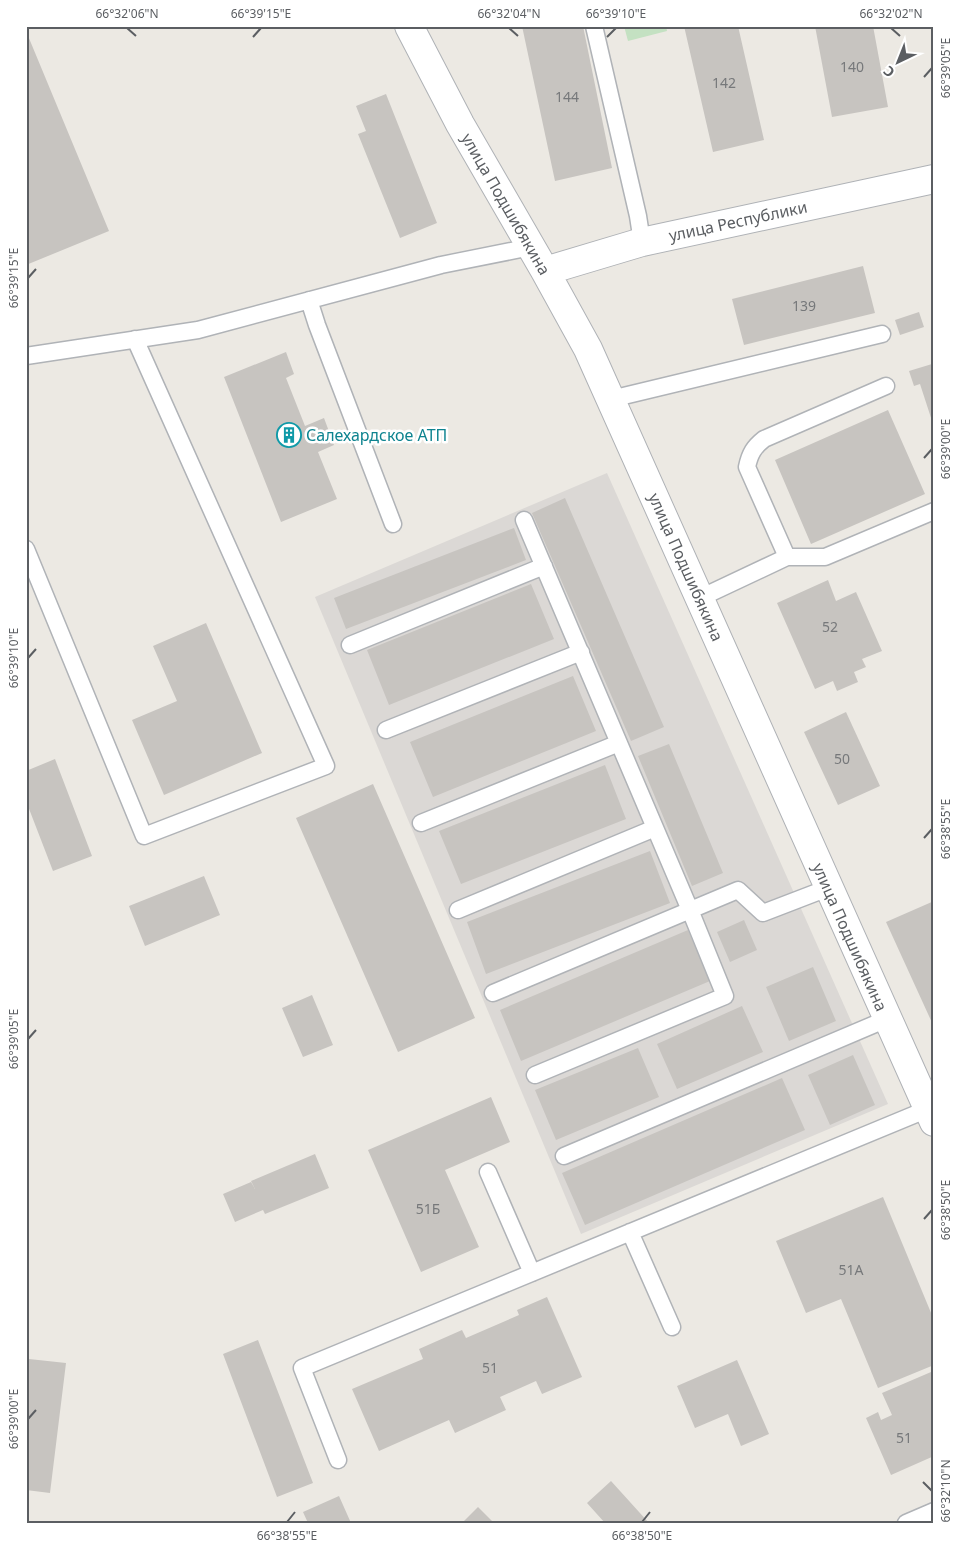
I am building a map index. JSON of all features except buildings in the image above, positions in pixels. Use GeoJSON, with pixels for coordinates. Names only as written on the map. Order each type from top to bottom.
{"type":"FeatureCollection","features":[{"type":"Feature","properties":{"kind":"main road","name":"улица Подшибякина"},"geometry":{"type":"LineString","coordinates":[[409,26],[460,124],[588,349],[931,1115]]}},
{"type":"Feature","properties":{"kind":"main road","name":"улица Республики"},"geometry":{"type":"LineString","coordinates":[[545,271],[642,242],[934,179]]}},
{"type":"Feature","properties":{"kind":"lane"},"geometry":{"type":"LineString","coordinates":[[594,26],[638,216],[642,242]]}},
{"type":"Feature","properties":{"kind":"lane"},"geometry":{"type":"LineString","coordinates":[[26,356],[198,330],[441,265],[531,247]]}},
{"type":"Feature","properties":{"kind":"lane"},"geometry":{"type":"LineString","coordinates":[[309,300],[393,524]]}},
{"type":"Feature","properties":{"kind":"lane"},"geometry":{"type":"LineString","coordinates":[[611,399],[882,334]]}},
{"type":"Feature","properties":{"kind":"lane"},"geometry":{"type":"LineString","coordinates":[[26,549],[144,836],[326,766],[134,340]]}},
{"type":"Feature","properties":{"kind":"lane"},"geometry":{"type":"LineString","coordinates":[[787,557],[747,467],[749,456],[754,447],[764,439],[886,386]]}},
{"type":"Feature","properties":{"kind":"lane"},"geometry":{"type":"LineString","coordinates":[[700,598],[787,557],[825,557],[934,511]]}},
{"type":"Feature","properties":{"kind":"lane"},"geometry":{"type":"LineString","coordinates":[[524,520],[725,996],[535,1075]]}},
{"type":"Feature","properties":{"kind":"lane"},"geometry":{"type":"LineString","coordinates":[[350,645],[544,566]]}},
{"type":"Feature","properties":{"kind":"lane"},"geometry":{"type":"LineString","coordinates":[[386,730],[581,652]]}},
{"type":"Feature","properties":{"kind":"lane"},"geometry":{"type":"LineString","coordinates":[[421,823],[619,742]]}},
{"type":"Feature","properties":{"kind":"lane"},"geometry":{"type":"LineString","coordinates":[[458,910],[655,828]]}},
{"type":"Feature","properties":{"kind":"lane"},"geometry":{"type":"LineString","coordinates":[[493,992],[738,890],[763,913],[828,888]]}},
{"type":"Feature","properties":{"kind":"lane"},"geometry":{"type":"LineString","coordinates":[[564,1156],[887,1020]]}},
{"type":"Feature","properties":{"kind":"lane"},"geometry":{"type":"LineString","coordinates":[[338,1460],[302,1368],[630,1232],[931,1115]]}},
{"type":"Feature","properties":{"kind":"lane"},"geometry":{"type":"LineString","coordinates":[[488,1172],[532,1273]]}},
{"type":"Feature","properties":{"kind":"lane"},"geometry":{"type":"LineString","coordinates":[[630,1232],[672,1327]]}},
{"type":"Feature","properties":{"kind":"lane"},"geometry":{"type":"LineString","coordinates":[[906,1523],[934,1511]]}},
{"type":"Feature","properties":{"kind":"shaded area"},"geometry":{"type":"Polygon","coordinates":[[[607,473],[888,1104],[581,1234],[315,597],[607,473]]]}},
{"type":"Feature","properties":{"kind":"green space"},"geometry":{"type":"Polygon","coordinates":[[[624,26],[666,26],[667,31],[628,41],[624,26]]]}},
{"type":"Feature","properties":{"kind":"place","name":"Салехардское АТП"},"geometry":{"type":"Point","coordinates":[289,435]}}]}
